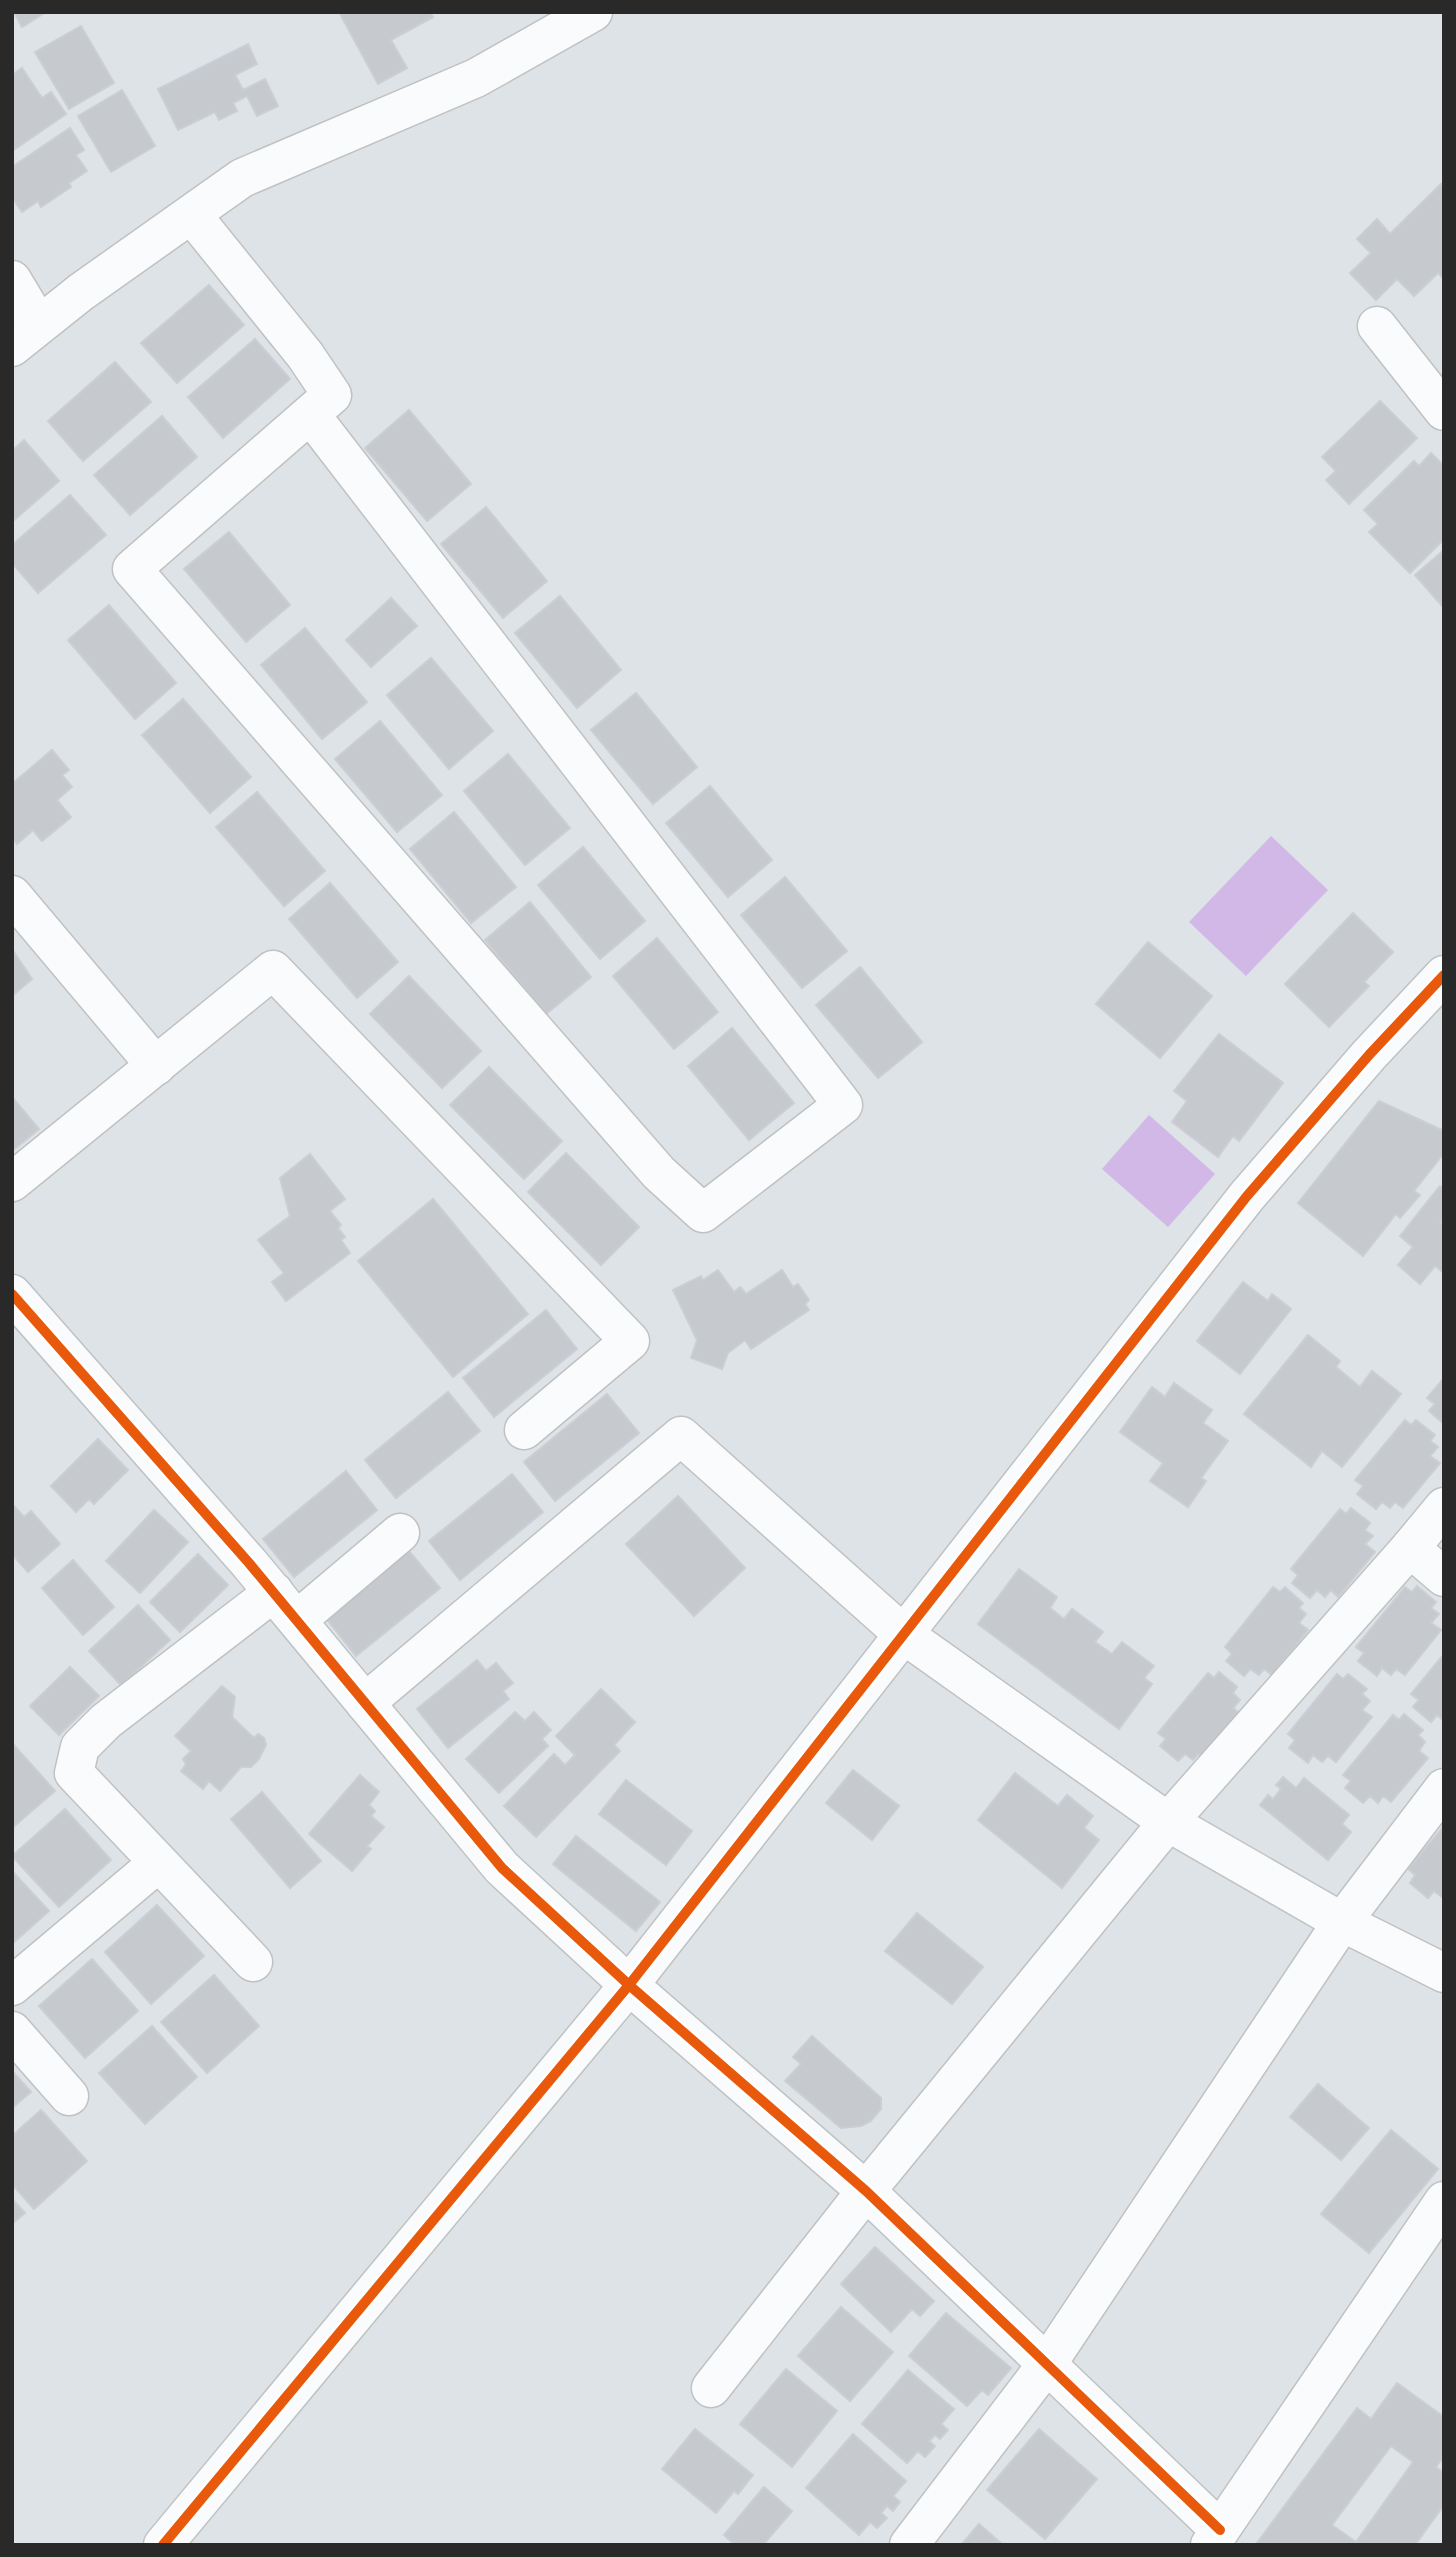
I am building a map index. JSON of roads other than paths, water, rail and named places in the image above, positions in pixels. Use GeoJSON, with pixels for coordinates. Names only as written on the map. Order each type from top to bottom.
{"type":"FeatureCollection","features":[{"type":"Feature","properties":{"kind":"street"},"geometry":{"type":"LineString","coordinates":[[12,281],[26,336],[81,292],[242,178],[476,78],[593,12]]}},
{"type":"Feature","properties":{"kind":"street"},"geometry":{"type":"LineString","coordinates":[[192,215],[305,355],[332,395],[310,414],[132,569],[659,1173],[703,1213],[843,1105],[310,414]]}},
{"type":"Feature","properties":{"kind":"street"},"geometry":{"type":"LineString","coordinates":[[1377,326],[1444,411]]}},
{"type":"Feature","properties":{"kind":"street"},"geometry":{"type":"LineString","coordinates":[[12,895],[156,1066]]}},
{"type":"Feature","properties":{"kind":"street"},"geometry":{"type":"LineString","coordinates":[[12,1182],[273,970],[630,1341],[524,1430]]}},
{"type":"Feature","properties":{"kind":"street"},"geometry":{"type":"LineString","coordinates":[[163,2545],[629,1985],[1247,1196],[1369,1055],[1444,975]]}},
{"type":"Feature","properties":{"kind":"street"},"geometry":{"type":"LineString","coordinates":[[12,1294],[285,1606],[502,1868],[629,1985],[866,2191],[1046,2364],[1215,2538],[1444,2201]]}},
{"type":"Feature","properties":{"kind":"street"},"geometry":{"type":"LineString","coordinates":[[365,1703],[681,1436],[903,1634],[1168,1822],[1342,1922],[1444,1973]]}},
{"type":"Feature","properties":{"kind":"street"},"geometry":{"type":"LineString","coordinates":[[712,2388],[866,2191],[1168,1822],[1444,1507]]}},
{"type":"Feature","properties":{"kind":"street"},"geometry":{"type":"LineString","coordinates":[[253,1962],[74,1773],[80,1747],[106,1721],[400,1533]]}},
{"type":"Feature","properties":{"kind":"street"},"geometry":{"type":"LineString","coordinates":[[1410,1548],[1444,1577]]}},
{"type":"Feature","properties":{"kind":"street"},"geometry":{"type":"LineString","coordinates":[[909,2545],[1046,2364],[1342,1922],[1444,1788]]}},
{"type":"Feature","properties":{"kind":"street"},"geometry":{"type":"LineString","coordinates":[[12,1986],[158,1863]]}},
{"type":"Feature","properties":{"kind":"street"},"geometry":{"type":"LineString","coordinates":[[12,2031],[69,2096]]}}]}
